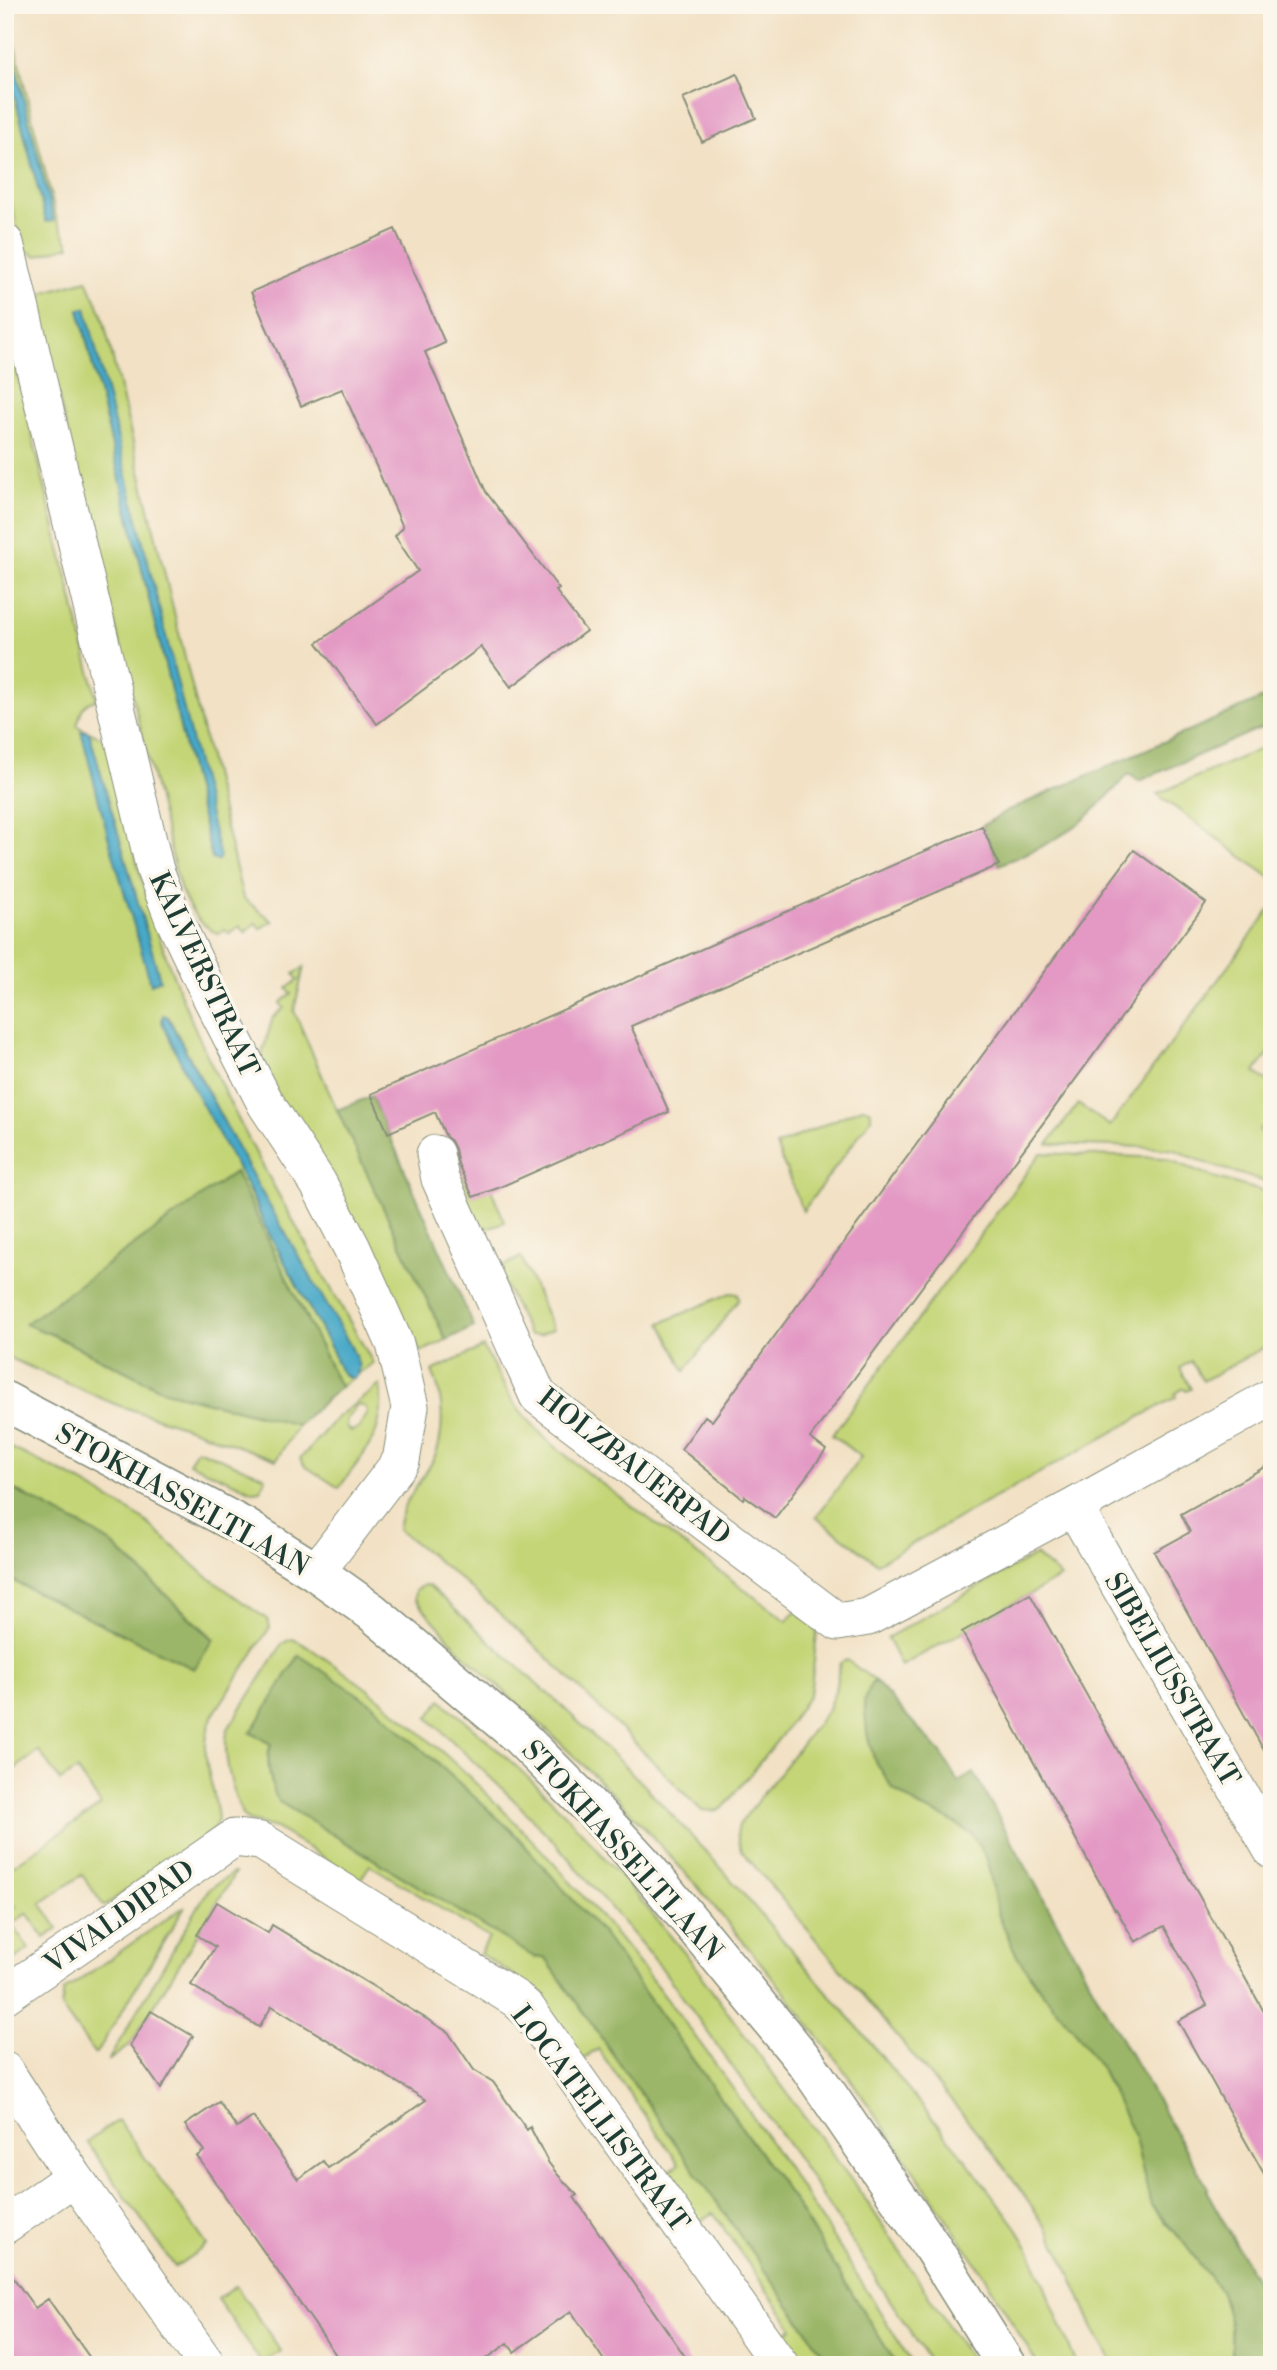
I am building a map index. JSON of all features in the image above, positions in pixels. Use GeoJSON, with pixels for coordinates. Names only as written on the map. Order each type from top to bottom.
{"type":"FeatureCollection","features":[{"type":"Feature","properties":{"kind":"street","name":"KALVERSTRAAT"},"geometry":{"type":"LineString","coordinates":[[5,243],[155,870],[173,917],[266,1104],[318,1183],[352,1248],[395,1344],[410,1407],[401,1461],[316,1572]]}},
{"type":"Feature","properties":{"kind":"street","name":"HOLZBAUERPAD"},"geometry":{"type":"LineString","coordinates":[[435,1154],[440,1179],[538,1396],[838,1622],[868,1617],[1074,1507]]}},
{"type":"Feature","properties":{"kind":"street"},"geometry":{"type":"LineString","coordinates":[[1074,1507],[1272,1397]]}},
{"type":"Feature","properties":{"kind":"street","name":"STOKHASSELTLAAN"},"geometry":{"type":"LineString","coordinates":[[5,1401],[244,1527],[316,1572],[372,1612],[518,1734],[643,1864],[807,2064],[932,2247],[1006,2365]]}},
{"type":"Feature","properties":{"kind":"street","name":"SIBELIUSSTRAAT"},"geometry":{"type":"LineString","coordinates":[[1074,1507],[1272,1850]]}},
{"type":"Feature","properties":{"kind":"street","name":"VIVALDIPAD"},"geometry":{"type":"LineString","coordinates":[[5,1995],[233,1838]]}},
{"type":"Feature","properties":{"kind":"street","name":"LOCATELLISTRAAT"},"geometry":{"type":"LineString","coordinates":[[233,1838],[261,1841],[516,1999],[527,2009],[780,2365]]}},
{"type":"Feature","properties":{"kind":"street"},"geometry":{"type":"LineString","coordinates":[[5,2071],[74,2177],[207,2365]]}},
{"type":"Feature","properties":{"kind":"street"},"geometry":{"type":"LineString","coordinates":[[5,2225],[74,2177]]}},
{"type":"Feature","properties":{"kind":"green space"},"geometry":{"type":"Polygon","coordinates":[[[5,32],[15,47],[57,221],[70,246],[37,256],[22,249],[5,178],[5,57],[46,221],[53,221],[5,32]]]}},
{"type":"Feature","properties":{"kind":"green space"},"geometry":{"type":"Polygon","coordinates":[[[87,280],[102,314],[243,898],[274,922],[271,921],[260,929],[256,923],[245,932],[240,926],[229,934],[225,929],[218,934],[194,915],[180,888],[36,306],[44,292],[87,280]],[[86,308],[79,310],[212,860],[86,308]]]}},
{"type":"Feature","properties":{"kind":"green space"},"geometry":{"type":"Polygon","coordinates":[[[5,324],[97,700],[85,706],[77,726],[87,731],[82,731],[151,983],[158,972],[89,732],[107,740],[154,921],[175,980],[218,1079],[268,1175],[373,1363],[356,1375],[358,1362],[350,1345],[257,1184],[168,1016],[264,1224],[340,1369],[353,1378],[340,1387],[235,1172],[26,1324],[165,1391],[298,1425],[276,1460],[117,1405],[5,1356],[5,324]]]}},
{"type":"Feature","properties":{"kind":"green space"},"geometry":{"type":"Polygon","coordinates":[[[1272,694],[1272,723],[1139,781],[1129,774],[1094,810],[1063,835],[999,865],[982,826],[1007,811],[1272,694]]]}},
{"type":"Feature","properties":{"kind":"green space"},"geometry":{"type":"Polygon","coordinates":[[[1272,744],[1272,879],[1157,794],[1272,744]]]}},
{"type":"Feature","properties":{"kind":"green space"},"geometry":{"type":"Polygon","coordinates":[[[1272,907],[1272,1049],[1255,1072],[1272,1085],[1272,1121],[1259,1130],[1272,1152],[1272,1184],[1208,1164],[1175,1150],[1048,1144],[1078,1104],[1110,1126],[1272,907]]]}},
{"type":"Feature","properties":{"kind":"green space"},"geometry":{"type":"Polygon","coordinates":[[[304,967],[294,1011],[337,1110],[446,1340],[421,1352],[288,1118],[261,1058],[273,1017],[284,1008],[280,1003],[291,994],[287,988],[298,980],[294,974],[304,967]]]}},
{"type":"Feature","properties":{"kind":"green space"},"geometry":{"type":"Polygon","coordinates":[[[372,1096],[474,1327],[446,1340],[337,1110],[372,1096]]]}},
{"type":"Feature","properties":{"kind":"green space"},"geometry":{"type":"Polygon","coordinates":[[[864,1107],[871,1111],[871,1119],[803,1211],[776,1146],[864,1107]]]}},
{"type":"Feature","properties":{"kind":"green space"},"geometry":{"type":"Polygon","coordinates":[[[1041,1153],[1165,1158],[1213,1177],[1272,1194],[1272,1343],[1203,1381],[1191,1361],[1180,1368],[1191,1389],[1186,1391],[1184,1388],[1175,1394],[1176,1397],[877,1563],[816,1517],[861,1457],[832,1435],[1041,1153]]]}},
{"type":"Feature","properties":{"kind":"green space"},"geometry":{"type":"Polygon","coordinates":[[[456,1158],[473,1196],[491,1189],[505,1222],[488,1228],[478,1224],[448,1161],[456,1158]]]}},
{"type":"Feature","properties":{"kind":"green space"},"geometry":{"type":"Polygon","coordinates":[[[235,1172],[340,1387],[298,1425],[165,1391],[53,1335],[25,1324],[235,1172]]]}},
{"type":"Feature","properties":{"kind":"green space"},"geometry":{"type":"Polygon","coordinates":[[[521,1257],[553,1329],[540,1335],[529,1335],[500,1275],[504,1266],[521,1257]]]}},
{"type":"Feature","properties":{"kind":"green space"},"geometry":{"type":"Polygon","coordinates":[[[730,1293],[738,1294],[739,1299],[685,1371],[661,1323],[730,1293]]]}},
{"type":"Feature","properties":{"kind":"green space"},"geometry":{"type":"Polygon","coordinates":[[[483,1347],[514,1404],[545,1438],[586,1472],[787,1621],[796,1610],[815,1627],[817,1633],[808,1697],[781,1736],[723,1808],[716,1811],[701,1810],[517,1629],[398,1530],[403,1511],[432,1462],[440,1441],[441,1404],[432,1371],[483,1347]]]}},
{"type":"Feature","properties":{"kind":"green space"},"geometry":{"type":"Polygon","coordinates":[[[380,1385],[381,1402],[377,1429],[365,1452],[339,1488],[305,1466],[300,1459],[336,1418],[380,1385]],[[362,1405],[356,1406],[347,1419],[346,1427],[351,1431],[359,1428],[367,1412],[362,1405]]]}},
{"type":"Feature","properties":{"kind":"green space"},"geometry":{"type":"Polygon","coordinates":[[[5,1445],[72,1477],[143,1519],[205,1575],[268,1620],[270,1627],[212,1717],[206,1758],[218,1820],[213,1830],[104,1906],[82,1875],[41,1903],[58,1928],[45,1938],[27,1913],[12,1924],[29,1949],[15,1959],[5,1945],[5,1915],[16,1907],[5,1891],[5,1871],[101,1805],[77,1770],[60,1781],[39,1751],[5,1776],[5,1577],[194,1669],[211,1636],[111,1543],[5,1485],[5,1445]]]}},
{"type":"Feature","properties":{"kind":"green space"},"geometry":{"type":"Polygon","coordinates":[[[197,1449],[264,1476],[260,1490],[253,1491],[189,1463],[197,1449]]]}},
{"type":"Feature","properties":{"kind":"green space"},"geometry":{"type":"Polygon","coordinates":[[[5,1485],[111,1543],[214,1639],[194,1669],[5,1577],[5,1485]]]}},
{"type":"Feature","properties":{"kind":"green space"},"geometry":{"type":"Polygon","coordinates":[[[1035,1555],[1061,1577],[901,1666],[887,1638],[1035,1555]]]}},
{"type":"Feature","properties":{"kind":"green space"},"geometry":{"type":"Polygon","coordinates":[[[424,1585],[429,1586],[565,1709],[643,1784],[721,1868],[855,2024],[966,2160],[1017,2228],[1030,2251],[1077,2365],[1038,2365],[980,2269],[898,2147],[841,2066],[775,1980],[698,1887],[622,1803],[462,1653],[415,1599],[415,1590],[424,1585]]]}},
{"type":"Feature","properties":{"kind":"green space"},"geometry":{"type":"Polygon","coordinates":[[[292,1639],[313,1650],[378,1697],[473,1781],[546,1855],[615,1934],[742,2102],[913,2365],[897,2365],[790,2195],[602,1933],[513,1832],[371,1703],[251,1733],[271,1744],[268,1765],[278,1801],[536,1958],[538,1956],[546,1959],[831,2365],[797,2365],[778,2338],[793,2328],[713,2213],[698,2223],[664,2175],[679,2164],[598,2049],[582,2060],[534,1992],[517,1977],[480,1954],[489,1938],[370,1865],[360,1880],[276,1828],[247,1820],[243,1816],[229,1773],[226,1749],[228,1729],[283,1643],[292,1639]]]}},
{"type":"Feature","properties":{"kind":"green space"},"geometry":{"type":"Polygon","coordinates":[[[299,1655],[371,1703],[513,1832],[602,1933],[790,2195],[897,2365],[831,2365],[546,1959],[536,1958],[278,1801],[270,1773],[271,1744],[251,1733],[299,1655]]]}},
{"type":"Feature","properties":{"kind":"green space"},"geometry":{"type":"Polygon","coordinates":[[[847,1660],[875,1681],[871,1684],[867,1733],[874,1758],[893,1789],[920,1807],[946,1818],[972,1834],[987,1859],[998,1914],[1017,1956],[1100,2067],[1135,2138],[1151,2205],[1221,2292],[1230,2323],[1232,2365],[1114,2365],[1094,2329],[1064,2259],[1021,2190],[983,2139],[741,1850],[737,1834],[739,1825],[827,1711],[835,1691],[840,1663],[847,1660]]]}},
{"type":"Feature","properties":{"kind":"green space"},"geometry":{"type":"Polygon","coordinates":[[[875,1681],[942,1754],[958,1782],[974,1773],[1127,2049],[1208,2188],[1206,2190],[1272,2309],[1272,2365],[1232,2365],[1230,2324],[1221,2292],[1151,2205],[1135,2138],[1100,2067],[1017,1956],[998,1914],[987,1859],[972,1834],[946,1818],[920,1807],[893,1789],[874,1758],[867,1733],[864,1702],[871,1684],[875,1681]]]}},
{"type":"Feature","properties":{"kind":"green space"},"geometry":{"type":"Polygon","coordinates":[[[441,1700],[559,1808],[702,1974],[866,2200],[974,2365],[932,2365],[799,2160],[661,1967],[558,1846],[428,1718],[441,1700]]]}},
{"type":"Feature","properties":{"kind":"green space"},"geometry":{"type":"Polygon","coordinates":[[[233,1873],[130,2045],[108,2061],[208,1890],[233,1873]]]}},
{"type":"Feature","properties":{"kind":"green space"},"geometry":{"type":"Polygon","coordinates":[[[185,1906],[95,2054],[61,2007],[64,1991],[185,1906]]]}},
{"type":"Feature","properties":{"kind":"green space"},"geometry":{"type":"Polygon","coordinates":[[[118,2120],[207,2245],[175,2267],[87,2142],[118,2120]]]}},
{"type":"Feature","properties":{"kind":"green space"},"geometry":{"type":"Polygon","coordinates":[[[236,2286],[281,2351],[262,2363],[217,2299],[236,2286]]]}},
{"type":"Feature","properties":{"kind":"water"},"geometry":{"type":"Polygon","coordinates":[[[5,39],[11,48],[54,221],[46,222],[5,57],[5,39]]]}},
{"type":"Feature","properties":{"kind":"water"},"geometry":{"type":"Polygon","coordinates":[[[86,308],[220,857],[217,861],[212,859],[79,309],[86,308]]]}},
{"type":"Feature","properties":{"kind":"water"},"geometry":{"type":"Polygon","coordinates":[[[81,731],[89,732],[158,972],[160,980],[151,984],[109,840],[81,731]]]}},
{"type":"Feature","properties":{"kind":"water"},"geometry":{"type":"Polygon","coordinates":[[[163,1015],[167,1016],[257,1184],[350,1345],[358,1366],[354,1378],[345,1375],[340,1369],[264,1224],[251,1193],[191,1084],[162,1022],[163,1015]]]}},
{"type":"Feature","properties":{"kind":"building"},"geometry":{"type":"Polygon","coordinates":[[[737,74],[756,118],[702,142],[683,98],[737,74]]]}},
{"type":"Feature","properties":{"kind":"building"},"geometry":{"type":"Polygon","coordinates":[[[395,229],[445,343],[425,352],[486,492],[559,589],[556,591],[586,631],[511,687],[481,647],[377,724],[317,643],[418,571],[395,536],[403,527],[342,389],[301,406],[251,292],[395,229]]]}},
{"type":"Feature","properties":{"kind":"building"},"geometry":{"type":"Polygon","coordinates":[[[982,826],[999,865],[631,1026],[669,1112],[473,1197],[458,1164],[455,1149],[446,1137],[435,1112],[388,1133],[371,1094],[982,826]]]}},
{"type":"Feature","properties":{"kind":"building"},"geometry":{"type":"Polygon","coordinates":[[[1134,850],[1206,903],[810,1438],[826,1450],[775,1518],[745,1496],[743,1499],[681,1449],[705,1416],[712,1421],[1134,850]]]}},
{"type":"Feature","properties":{"kind":"building"},"geometry":{"type":"Polygon","coordinates":[[[1272,1463],[1272,1765],[1154,1552],[1190,1532],[1181,1514],[1272,1463]]]}},
{"type":"Feature","properties":{"kind":"building"},"geometry":{"type":"Polygon","coordinates":[[[1030,1594],[1272,2026],[1272,2188],[1178,2021],[1207,2005],[1164,1926],[1135,1942],[962,1632],[1030,1594]]]}},
{"type":"Feature","properties":{"kind":"building"},"geometry":{"type":"Polygon","coordinates":[[[217,1902],[268,1933],[272,1925],[448,2032],[474,2070],[493,2082],[527,2130],[530,2127],[548,2162],[577,2195],[574,2197],[691,2365],[607,2365],[571,2311],[514,2352],[508,2343],[478,2365],[343,2365],[197,2156],[204,2151],[185,2125],[219,2102],[237,2128],[253,2117],[298,2179],[323,2161],[328,2168],[426,2100],[272,2006],[259,2027],[191,1985],[215,1947],[197,1935],[217,1902]]]}},
{"type":"Feature","properties":{"kind":"building"},"geometry":{"type":"Polygon","coordinates":[[[151,2011],[193,2036],[161,2089],[130,2045],[151,2011]]]}},
{"type":"Feature","properties":{"kind":"building"},"geometry":{"type":"Polygon","coordinates":[[[5,2266],[35,2308],[48,2299],[95,2365],[5,2365],[5,2266]]]}}]}
